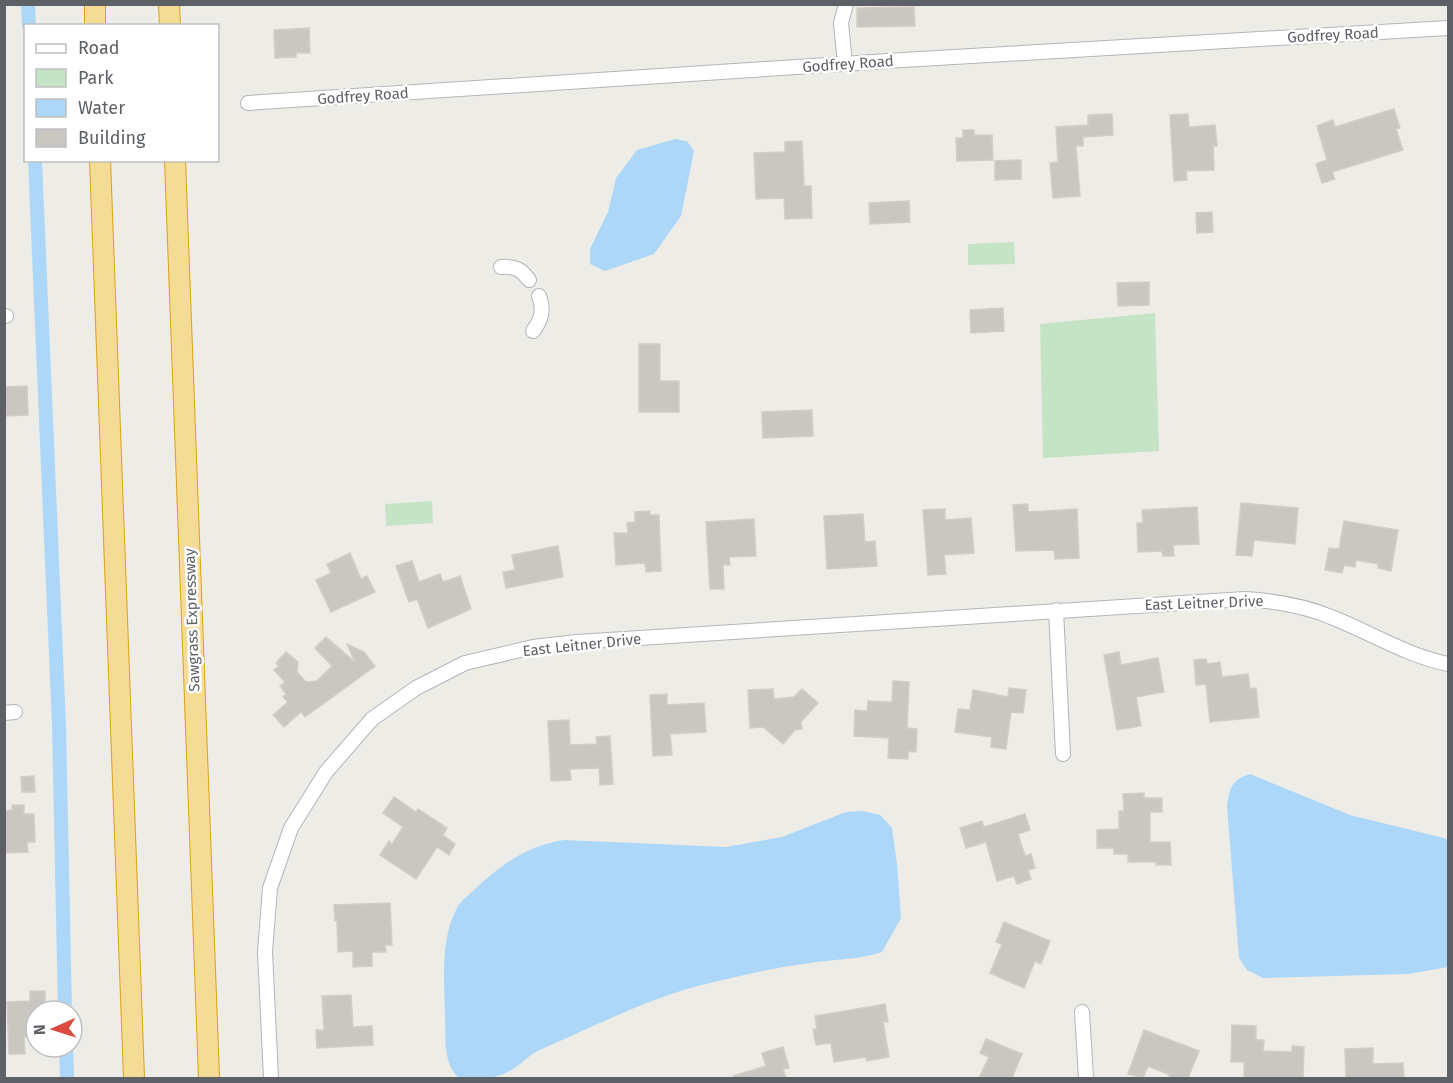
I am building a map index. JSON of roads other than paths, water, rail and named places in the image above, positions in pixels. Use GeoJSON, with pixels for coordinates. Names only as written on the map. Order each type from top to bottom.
{"type":"FeatureCollection","features":[{"type":"Feature","properties":{"kind":"highway"},"geometry":{"type":"LineString","coordinates":[[95,4],[95,24]]}},
{"type":"Feature","properties":{"kind":"highway"},"geometry":{"type":"LineString","coordinates":[[169,4],[170,24]]}},
{"type":"Feature","properties":{"kind":"highway"},"geometry":{"type":"LineString","coordinates":[[100,162],[134,1078]]}},
{"type":"Feature","properties":{"kind":"highway","name":"Sawgrass Expressway"},"geometry":{"type":"LineString","coordinates":[[175,162],[209,1078]]}},
{"type":"Feature","properties":{"kind":"street"},"geometry":{"type":"LineString","coordinates":[[845,64],[841,24],[846,4]]}},
{"type":"Feature","properties":{"kind":"street","name":"Godfrey Road"},"geometry":{"type":"LineString","coordinates":[[248,103],[1449,28]]}},
{"type":"Feature","properties":{"kind":"street"},"geometry":{"type":"LineString","coordinates":[[501,267],[512,266],[521,270],[529,280]]}},
{"type":"Feature","properties":{"kind":"street"},"geometry":{"type":"LineString","coordinates":[[533,331],[541,320],[543,306],[539,296]]}},
{"type":"Feature","properties":{"kind":"street","name":"East Leitner Drive"},"geometry":{"type":"LineString","coordinates":[[271,1078],[265,952],[269,898],[270,888],[291,828],[326,772],[372,719],[416,688],[465,663],[538,647],[1056,610],[1245,599],[1285,602],[1331,616],[1390,645],[1449,664]]}},
{"type":"Feature","properties":{"kind":"street"},"geometry":{"type":"LineString","coordinates":[[1056,610],[1063,754]]}},
{"type":"Feature","properties":{"kind":"street"},"geometry":{"type":"LineString","coordinates":[[1082,1012],[1086,1078]]}},
{"type":"Feature","properties":{"kind":"water"},"geometry":{"type":"Polygon","coordinates":[[[675,139],[687,141],[694,151],[681,216],[654,254],[605,271],[590,264],[590,249],[608,212],[616,178],[637,150],[675,139]]]}},
{"type":"Feature","properties":{"kind":"water"},"geometry":{"type":"Polygon","coordinates":[[[1250,774],[1350,815],[1448,839],[1448,967],[1408,974],[1263,978],[1247,970],[1239,958],[1227,806],[1232,786],[1239,779],[1250,774]]]}},
{"type":"Feature","properties":{"kind":"water"},"geometry":{"type":"Polygon","coordinates":[[[863,811],[880,815],[892,828],[897,864],[901,918],[882,952],[864,957],[767,970],[694,987],[637,1007],[542,1049],[503,1074],[482,1078],[459,1078],[454,1072],[447,1057],[445,1040],[444,973],[448,931],[461,902],[515,858],[538,847],[564,840],[726,847],[782,837],[846,812],[863,811]]]}},
{"type":"Feature","properties":{"kind":"waterway"},"geometry":{"type":"LineString","coordinates":[[28,4],[29,24]]}},
{"type":"Feature","properties":{"kind":"waterway"},"geometry":{"type":"LineString","coordinates":[[35,162],[59,726],[65,999]]}},
{"type":"Feature","properties":{"kind":"waterway"},"geometry":{"type":"LineString","coordinates":[[66,1059],[67,1078]]}}]}
